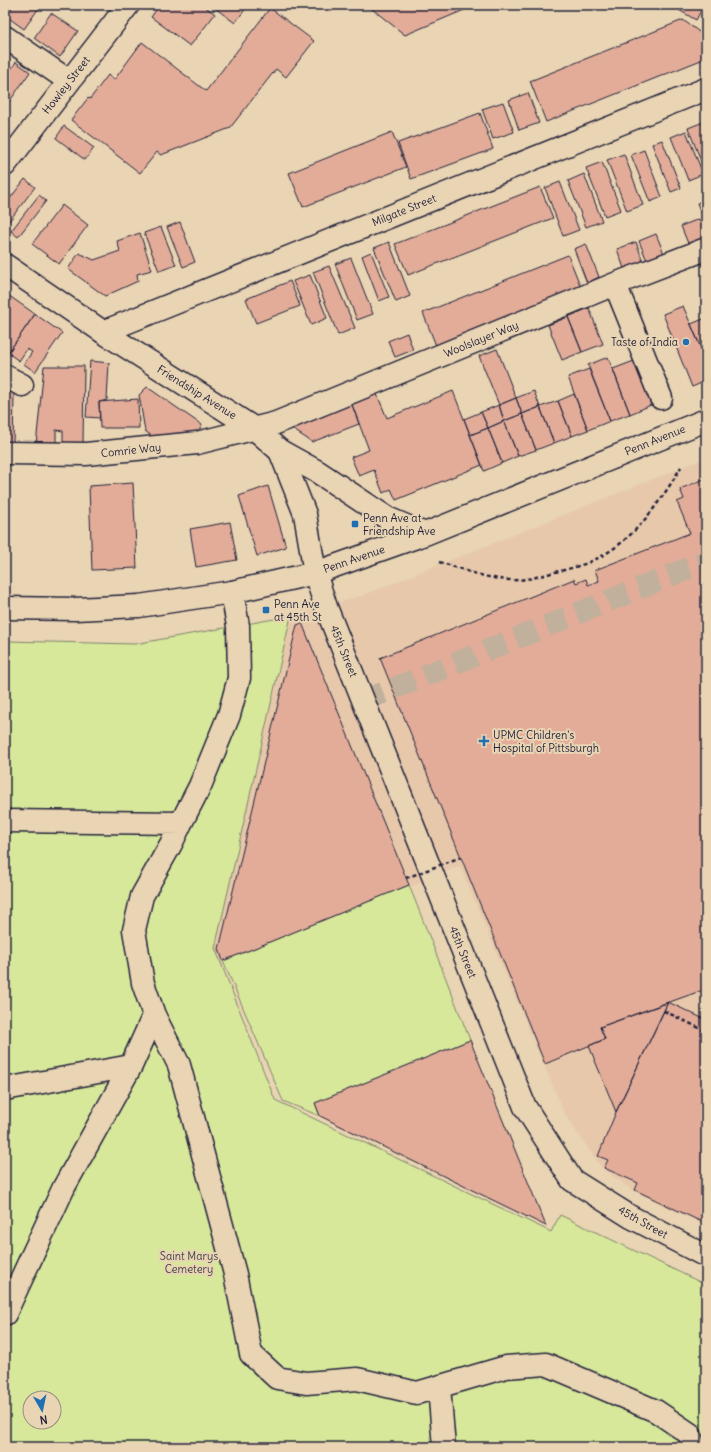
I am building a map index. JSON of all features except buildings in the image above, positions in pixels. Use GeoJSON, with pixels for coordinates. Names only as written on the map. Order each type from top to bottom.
{"type":"FeatureCollection","features":[{"type":"Feature","properties":{"kind":"street","name":"Howley Street"},"geometry":{"type":"LineString","coordinates":[[5,165],[128,5]]}},
{"type":"Feature","properties":{"kind":"street"},"geometry":{"type":"LineString","coordinates":[[5,37],[69,81]]}},
{"type":"Feature","properties":{"kind":"street","name":"Milgate Street"},"geometry":{"type":"LineString","coordinates":[[103,332],[706,89]]}},
{"type":"Feature","properties":{"kind":"street","name":"Woolslayer Way"},"geometry":{"type":"LineString","coordinates":[[255,429],[276,423],[706,248]]}},
{"type":"Feature","properties":{"kind":"street","name":"Friendship Avenue"},"geometry":{"type":"LineString","coordinates":[[5,265],[103,332],[255,429],[280,452],[306,514],[315,573]]}},
{"type":"Feature","properties":{"kind":"street"},"geometry":{"type":"LineString","coordinates":[[615,284],[661,398]]}},
{"type":"Feature","properties":{"kind":"street","name":"Penn Avenue"},"geometry":{"type":"LineString","coordinates":[[5,608],[75,609],[139,606],[232,592],[315,573],[424,534],[706,420]]}},
{"type":"Feature","properties":{"kind":"street","name":"Comrie Way"},"geometry":{"type":"LineString","coordinates":[[5,453],[86,454],[197,443],[255,429]]}},
{"type":"Feature","properties":{"kind":"street"},"geometry":{"type":"LineString","coordinates":[[280,452],[318,472],[387,518],[424,534]]}},
{"type":"Feature","properties":{"kind":"street","name":"45th Street"},"geometry":{"type":"LineString","coordinates":[[315,573],[326,607],[525,1107],[572,1180],[632,1217],[706,1256]]}},
{"type":"Feature","properties":{"kind":"street"},"geometry":{"type":"LineString","coordinates":[[232,592],[238,626],[239,678],[229,715],[200,786],[171,844],[142,896],[134,930],[143,983],[154,1015],[179,1065],[235,1274],[251,1354],[277,1378],[306,1383],[357,1379],[417,1393],[506,1367],[546,1364],[656,1411],[690,1434],[694,1447]]}},
{"type":"Feature","properties":{"kind":"street"},"geometry":{"type":"LineString","coordinates":[[5,821],[181,823]]}},
{"type":"Feature","properties":{"kind":"street"},"geometry":{"type":"LineString","coordinates":[[5,1314],[64,1187],[131,1066],[154,1015]]}},
{"type":"Feature","properties":{"kind":"street"},"geometry":{"type":"LineString","coordinates":[[5,1089],[131,1066]]}},
{"type":"Feature","properties":{"kind":"street"},"geometry":{"type":"LineString","coordinates":[[439,1387],[444,1447]]}},
{"type":"Feature","properties":{"kind":"path"},"geometry":{"type":"LineString","coordinates":[[439,562],[481,575],[510,580],[533,578],[587,563],[610,551],[629,536],[665,495],[680,467]]}},
{"type":"Feature","properties":{"kind":"path"},"geometry":{"type":"LineString","coordinates":[[406,878],[461,857]]}},
{"type":"Feature","properties":{"kind":"path"},"geometry":{"type":"LineString","coordinates":[[664,1011],[706,1031]]}},
{"type":"Feature","properties":{"kind":"shaded area","name":"UPMC Children's Hospital of Pittsburgh"},"geometry":{"type":"Polygon","coordinates":[[[706,458],[706,1226],[634,1191],[602,1168],[565,1115],[460,866],[222,965],[215,948],[291,616],[361,596],[706,458]]]}},
{"type":"Feature","properties":{"kind":"green space","name":"Saint Marys Cemetery"},"geometry":{"type":"Polygon","coordinates":[[[291,616],[215,948],[275,1100],[551,1232],[560,1215],[706,1285],[706,1447],[5,1447],[5,641],[135,644],[291,616]]]}},
{"type":"Feature","properties":{"kind":"green space"},"geometry":{"type":"Polygon","coordinates":[[[409,885],[470,1040],[315,1103],[320,1116],[283,1101],[223,961],[409,885]]]}},
{"type":"Feature","properties":{"kind":"tunnel"},"geometry":{"type":"LineString","coordinates":[[363,701],[706,561]]}},
{"type":"Feature","properties":{"kind":"place","name":"Taste of India"},"geometry":{"type":"Point","coordinates":[686,342]}},
{"type":"Feature","properties":{"kind":"place","name":"Penn Ave at Friendship Ave"},"geometry":{"type":"Point","coordinates":[355,524]}},
{"type":"Feature","properties":{"kind":"place","name":"Penn Ave at 45th St"},"geometry":{"type":"Point","coordinates":[266,610]}},
{"type":"Feature","properties":{"kind":"place","name":"UPMC Children's Hospital of Pittsburgh"},"geometry":{"type":"Point","coordinates":[484,741]}}]}
